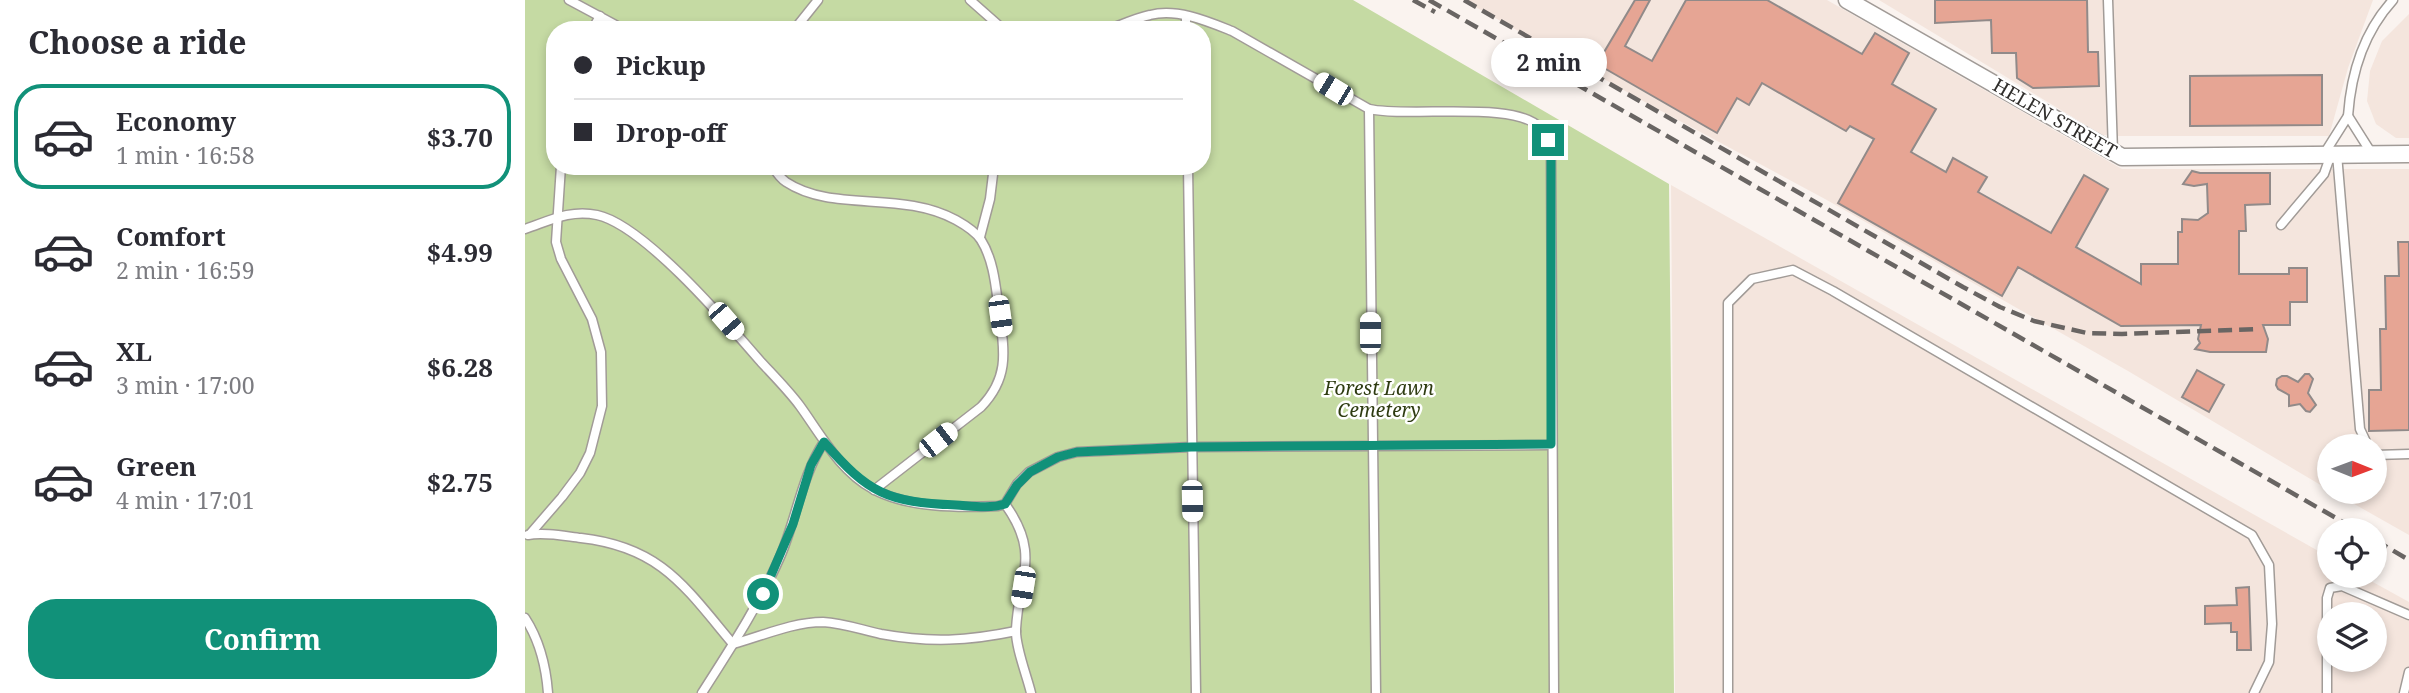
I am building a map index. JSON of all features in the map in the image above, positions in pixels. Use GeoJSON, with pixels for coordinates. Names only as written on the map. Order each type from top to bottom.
{"type":"FeatureCollection","features":[{"type":"Feature","properties":{"kind":"street","name":"HELEN STREET"},"geometry":{"type":"LineString","coordinates":[[1847,0],[2122,157],[2409,154]]}},
{"type":"Feature","properties":{"kind":"lane"},"geometry":{"type":"LineString","coordinates":[[569,0],[609,21]]}},
{"type":"Feature","properties":{"kind":"lane"},"geometry":{"type":"LineString","coordinates":[[801,21],[818,0]]}},
{"type":"Feature","properties":{"kind":"lane"},"geometry":{"type":"LineString","coordinates":[[970,0],[994,21]]}},
{"type":"Feature","properties":{"kind":"lane"},"geometry":{"type":"LineString","coordinates":[[2108,0],[2113,152]]}},
{"type":"Feature","properties":{"kind":"lane"},"geometry":{"type":"LineString","coordinates":[[2281,225],[2324,174],[2330,154],[2348,116],[2360,51],[2371,27],[2393,0]]}},
{"type":"Feature","properties":{"kind":"lane"},"geometry":{"type":"LineString","coordinates":[[1133,21],[1167,13],[1201,21]]}},
{"type":"Feature","properties":{"kind":"lane"},"geometry":{"type":"LineString","coordinates":[[597,21],[600,16]]}},
{"type":"Feature","properties":{"kind":"lane"},"geometry":{"type":"LineString","coordinates":[[1186,16],[1186,21]]}},
{"type":"Feature","properties":{"kind":"lane"},"geometry":{"type":"LineString","coordinates":[[1211,24],[1232,31],[1369,109],[1393,113],[1487,112],[1513,115],[1529,119],[1540,128],[1548,140],[1551,172],[1554,693]]}},
{"type":"Feature","properties":{"kind":"lane"},"geometry":{"type":"LineString","coordinates":[[1369,109],[1376,693]]}},
{"type":"Feature","properties":{"kind":"lane"},"geometry":{"type":"LineString","coordinates":[[2348,116],[2372,154]]}},
{"type":"Feature","properties":{"kind":"lane"},"geometry":{"type":"LineString","coordinates":[[2330,154],[2362,434]]}},
{"type":"Feature","properties":{"kind":"lane"},"geometry":{"type":"LineString","coordinates":[[527,535],[562,498],[579,473],[590,453],[602,406],[601,352],[587,309],[561,259],[556,242],[561,175]]}},
{"type":"Feature","properties":{"kind":"lane"},"geometry":{"type":"LineString","coordinates":[[779,175],[783,180],[811,194],[925,206],[960,222],[980,237],[991,261],[1004,351],[1000,381],[981,407],[874,490]]}},
{"type":"Feature","properties":{"kind":"lane"},"geometry":{"type":"LineString","coordinates":[[980,237],[993,175]]}},
{"type":"Feature","properties":{"kind":"lane"},"geometry":{"type":"LineString","coordinates":[[1188,175],[1196,693]]}},
{"type":"Feature","properties":{"kind":"lane"},"geometry":{"type":"LineString","coordinates":[[525,229],[559,215],[583,213],[612,220],[646,244],[726,321],[798,403],[824,442],[859,480],[874,490],[908,501],[988,507],[1005,504],[1017,485],[1030,472],[1058,457],[1097,450],[1551,444]]}},
{"type":"Feature","properties":{"kind":"lane"},"geometry":{"type":"LineString","coordinates":[[1728,693],[1728,303],[1752,279],[1793,270],[2252,535],[2269,565],[2272,624],[2269,662],[2254,693]]}},
{"type":"Feature","properties":{"kind":"lane"},"geometry":{"type":"LineString","coordinates":[[702,693],[763,594],[793,524],[811,465],[824,442]]}},
{"type":"Feature","properties":{"kind":"lane"},"geometry":{"type":"LineString","coordinates":[[2387,455],[2409,454]]}},
{"type":"Feature","properties":{"kind":"lane"},"geometry":{"type":"LineString","coordinates":[[1005,504],[1022,532],[1026,548],[1016,631],[1031,693]]}},
{"type":"Feature","properties":{"kind":"lane"},"geometry":{"type":"LineString","coordinates":[[527,535],[600,540],[646,555],[676,578],[733,645]]}},
{"type":"Feature","properties":{"kind":"lane"},"geometry":{"type":"LineString","coordinates":[[2327,693],[2327,598],[2330,587],[2342,586],[2409,615]]}},
{"type":"Feature","properties":{"kind":"lane"},"geometry":{"type":"LineString","coordinates":[[525,618],[534,632],[541,652],[548,693]]}},
{"type":"Feature","properties":{"kind":"lane"},"geometry":{"type":"LineString","coordinates":[[733,645],[803,624],[822,622],[939,641],[987,637],[1016,631]]}},
{"type":"Feature","properties":{"kind":"lane"},"geometry":{"type":"LineString","coordinates":[[2404,693],[2409,672]]}},
{"type":"Feature","properties":{"kind":"shaded area"},"geometry":{"type":"Polygon","coordinates":[[[1463,0],[1827,0],[2122,169],[2409,169],[2409,535],[2387,523],[2387,518],[2379,518],[2354,504],[2387,504],[2387,434],[2317,434],[2317,483],[2128,371],[1825,199],[1463,0]]]}},
{"type":"Feature","properties":{"kind":"shaded area"},"geometry":{"type":"Polygon","coordinates":[[[1879,0],[2373,0],[2348,68],[2329,136],[2119,136],[2102,135],[1879,0]]]}},
{"type":"Feature","properties":{"kind":"shaded area"},"geometry":{"type":"Polygon","coordinates":[[[2409,14],[2409,138],[2396,138],[2376,124],[2367,101],[2370,71],[2382,41],[2409,14]]]}},
{"type":"Feature","properties":{"kind":"shaded area"},"geometry":{"type":"Polygon","coordinates":[[[1671,185],[2317,550],[2317,588],[2384,588],[2409,602],[2409,693],[1675,693],[1671,185]]]}},
{"type":"Feature","properties":{"kind":"green space","name":"Forest Lawn Cemetery"},"geometry":{"type":"Polygon","coordinates":[[[525,0],[1353,0],[1669,184],[1674,693],[525,693],[525,0]]]}},
{"type":"Feature","properties":{"kind":"building"},"geometry":{"type":"Polygon","coordinates":[[[1635,0],[1650,0],[1625,46],[1652,61],[1686,0],[1767,0],[1862,54],[1875,33],[1909,53],[1892,84],[1936,109],[1911,152],[1946,172],[1953,158],[1987,177],[1978,192],[2051,233],[2084,175],[2108,189],[2076,247],[2141,284],[2141,264],[2178,264],[2178,232],[2182,232],[2182,219],[2198,220],[2208,213],[2207,184],[2183,184],[2192,171],[2270,173],[2270,204],[2245,205],[2246,231],[2239,231],[2239,274],[2289,274],[2289,268],[2307,268],[2307,302],[2290,302],[2290,325],[2263,325],[2268,339],[2266,352],[2210,352],[2195,349],[2200,343],[2198,339],[2201,325],[2121,326],[2018,267],[2002,296],[1838,203],[1874,139],[1850,126],[1846,131],[1762,83],[1749,105],[1737,98],[1717,133],[1597,64],[1635,0]]]}},
{"type":"Feature","properties":{"kind":"building"},"geometry":{"type":"Polygon","coordinates":[[[1935,0],[2087,0],[2088,52],[2098,52],[2099,86],[2033,88],[2017,78],[2016,53],[1992,53],[1991,20],[1935,23],[1935,0]]]}},
{"type":"Feature","properties":{"kind":"building"},"geometry":{"type":"Polygon","coordinates":[[[2322,75],[2322,125],[2190,126],[2190,76],[2322,75]]]}},
{"type":"Feature","properties":{"kind":"building"},"geometry":{"type":"Polygon","coordinates":[[[2398,242],[2409,242],[2409,430],[2369,431],[2369,390],[2381,390],[2380,329],[2386,329],[2385,276],[2399,276],[2398,242]]]}},
{"type":"Feature","properties":{"kind":"building"},"geometry":{"type":"Polygon","coordinates":[[[2197,370],[2224,385],[2209,412],[2182,397],[2197,370]]]}},
{"type":"Feature","properties":{"kind":"building"},"geometry":{"type":"Polygon","coordinates":[[[2305,374],[2309,374],[2313,379],[2308,393],[2316,405],[2310,412],[2300,404],[2289,406],[2289,395],[2276,385],[2277,379],[2282,376],[2298,382],[2305,374]]]}},
{"type":"Feature","properties":{"kind":"building"},"geometry":{"type":"Polygon","coordinates":[[[2249,587],[2251,650],[2237,650],[2237,632],[2231,632],[2231,623],[2205,624],[2205,606],[2237,605],[2236,588],[2249,587]]]}},
{"type":"Feature","properties":{"kind":"railway"},"geometry":{"type":"LineString","coordinates":[[1413,0],[1435,12]]}},
{"type":"Feature","properties":{"kind":"railway"},"geometry":{"type":"LineString","coordinates":[[1429,0],[2336,518]]}},
{"type":"Feature","properties":{"kind":"railway"},"geometry":{"type":"LineString","coordinates":[[1464,0],[2000,307],[2034,321],[2087,333],[2260,329]]}},
{"type":"Feature","properties":{"kind":"railway"},"geometry":{"type":"LineString","coordinates":[[2387,547],[2409,560]]}},
{"type":"Feature","properties":{"kind":"route"},"geometry":{"type":"LineString","coordinates":[[763,594],[793,524],[811,465],[824,442],[859,480],[891,497],[937,505],[988,507],[1005,504],[1017,485],[1030,472],[1058,457],[1077,452],[1191,447],[1551,444],[1551,159],[1548,140]]}}]}
